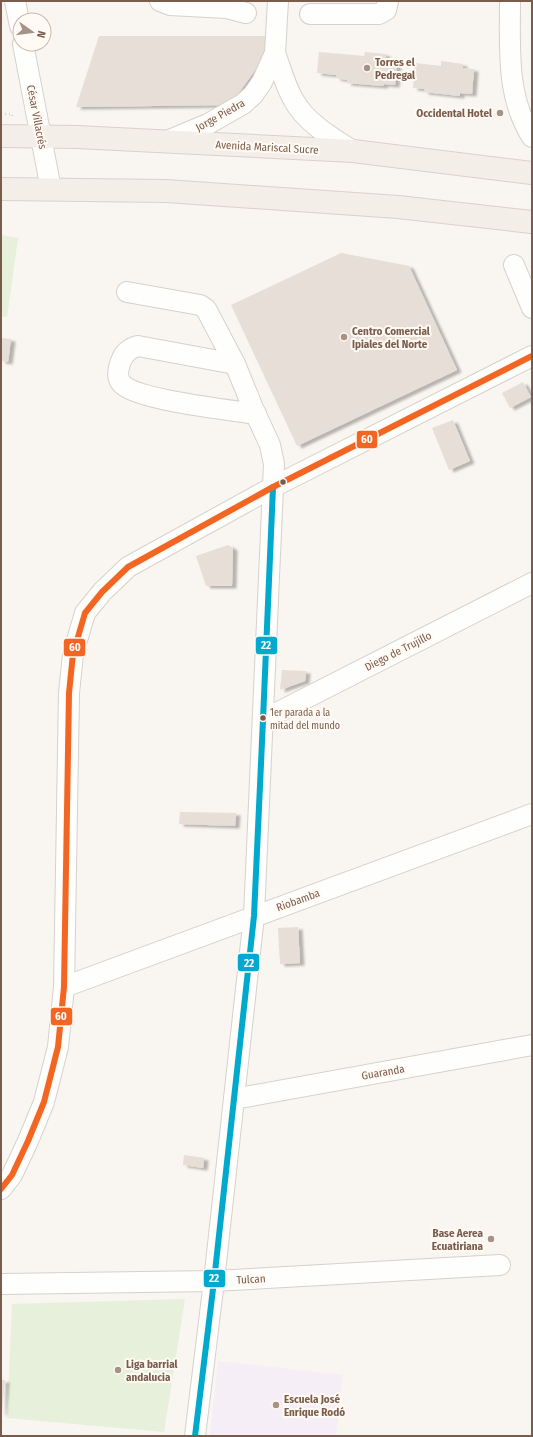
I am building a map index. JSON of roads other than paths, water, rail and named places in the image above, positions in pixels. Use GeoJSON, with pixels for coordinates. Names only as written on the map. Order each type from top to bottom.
{"type":"FeatureCollection","features":[{"type":"Feature","properties":{"kind":"main road","name":"Avenida Mariscal Sucre"},"geometry":{"type":"LineString","coordinates":[[1,136],[41,136],[353,151],[532,173]]}},
{"type":"Feature","properties":{"kind":"main road"},"geometry":{"type":"LineString","coordinates":[[1,189],[182,192],[398,207],[532,222]]}},
{"type":"Feature","properties":{"kind":"street"},"geometry":{"type":"LineString","coordinates":[[15,1],[17,12]]}},
{"type":"Feature","properties":{"kind":"street"},"geometry":{"type":"LineString","coordinates":[[160,1],[170,5],[227,8],[246,13]]}},
{"type":"Feature","properties":{"kind":"street","name":"Jorge Piedra"},"geometry":{"type":"LineString","coordinates":[[165,142],[208,124],[243,104],[253,95],[262,82],[275,54],[278,1]]}},
{"type":"Feature","properties":{"kind":"street"},"geometry":{"type":"LineString","coordinates":[[310,14],[379,14],[386,10],[388,1]]}},
{"type":"Feature","properties":{"kind":"street"},"geometry":{"type":"LineString","coordinates":[[510,1],[510,64],[516,104],[526,128],[532,137]]}},
{"type":"Feature","properties":{"kind":"street","name":"César Villacrés"},"geometry":{"type":"LineString","coordinates":[[25,52],[51,189]]}},
{"type":"Feature","properties":{"kind":"street","name":"Jorge Piedra"},"geometry":{"type":"LineString","coordinates":[[275,54],[293,100],[302,112],[323,133],[353,151]]}},
{"type":"Feature","properties":{"kind":"street"},"geometry":{"type":"LineString","coordinates":[[514,265],[532,308]]}},
{"type":"Feature","properties":{"kind":"street"},"geometry":{"type":"LineString","coordinates":[[127,292],[200,305],[206,309],[235,364],[270,445],[274,464],[254,916],[214,1280],[195,1436]]}},
{"type":"Feature","properties":{"kind":"street"},"geometry":{"type":"LineString","coordinates":[[235,364],[138,346],[131,348],[122,357],[118,370],[118,378],[122,384],[138,394],[256,414]]}},
{"type":"Feature","properties":{"kind":"street"},"geometry":{"type":"LineString","coordinates":[[1,1189],[12,1175],[44,1102],[58,1046],[64,987],[69,693],[73,654],[85,613],[102,592],[128,567],[272,487],[532,356]]}},
{"type":"Feature","properties":{"kind":"street","name":"Diego de Trujillo"},"geometry":{"type":"LineString","coordinates":[[263,720],[532,583]]}},
{"type":"Feature","properties":{"kind":"street","name":"Riobamba"},"geometry":{"type":"LineString","coordinates":[[64,987],[532,814]]}},
{"type":"Feature","properties":{"kind":"street","name":"Guaranda"},"geometry":{"type":"LineString","coordinates":[[234,1099],[532,1045]]}},
{"type":"Feature","properties":{"kind":"street","name":"Tulcan"},"geometry":{"type":"LineString","coordinates":[[1,1284],[214,1280],[500,1265]]}},
{"type":"Feature","properties":{"kind":"place","name":"Torres el Pedregal"},"geometry":{"type":"Point","coordinates":[367,68]}},
{"type":"Feature","properties":{"kind":"place","name":"Occidental Hotel"},"geometry":{"type":"Point","coordinates":[500,113]}},
{"type":"Feature","properties":{"kind":"place","name":"Centro Comercial Ipiales del Norte"},"geometry":{"type":"Point","coordinates":[344,337]}},
{"type":"Feature","properties":{"kind":"place","name":"1er parada a la mitad del mundo"},"geometry":{"type":"Point","coordinates":[263,718]}},
{"type":"Feature","properties":{"kind":"place","name":"Base Aerea Ecuatiriana"},"geometry":{"type":"Point","coordinates":[491,1239]}},
{"type":"Feature","properties":{"kind":"place","name":"Liga barrial andalucia"},"geometry":{"type":"Point","coordinates":[118,1370]}},
{"type":"Feature","properties":{"kind":"place","name":"Escuela José Enrique Rodó"},"geometry":{"type":"Point","coordinates":[276,1405]}}]}
